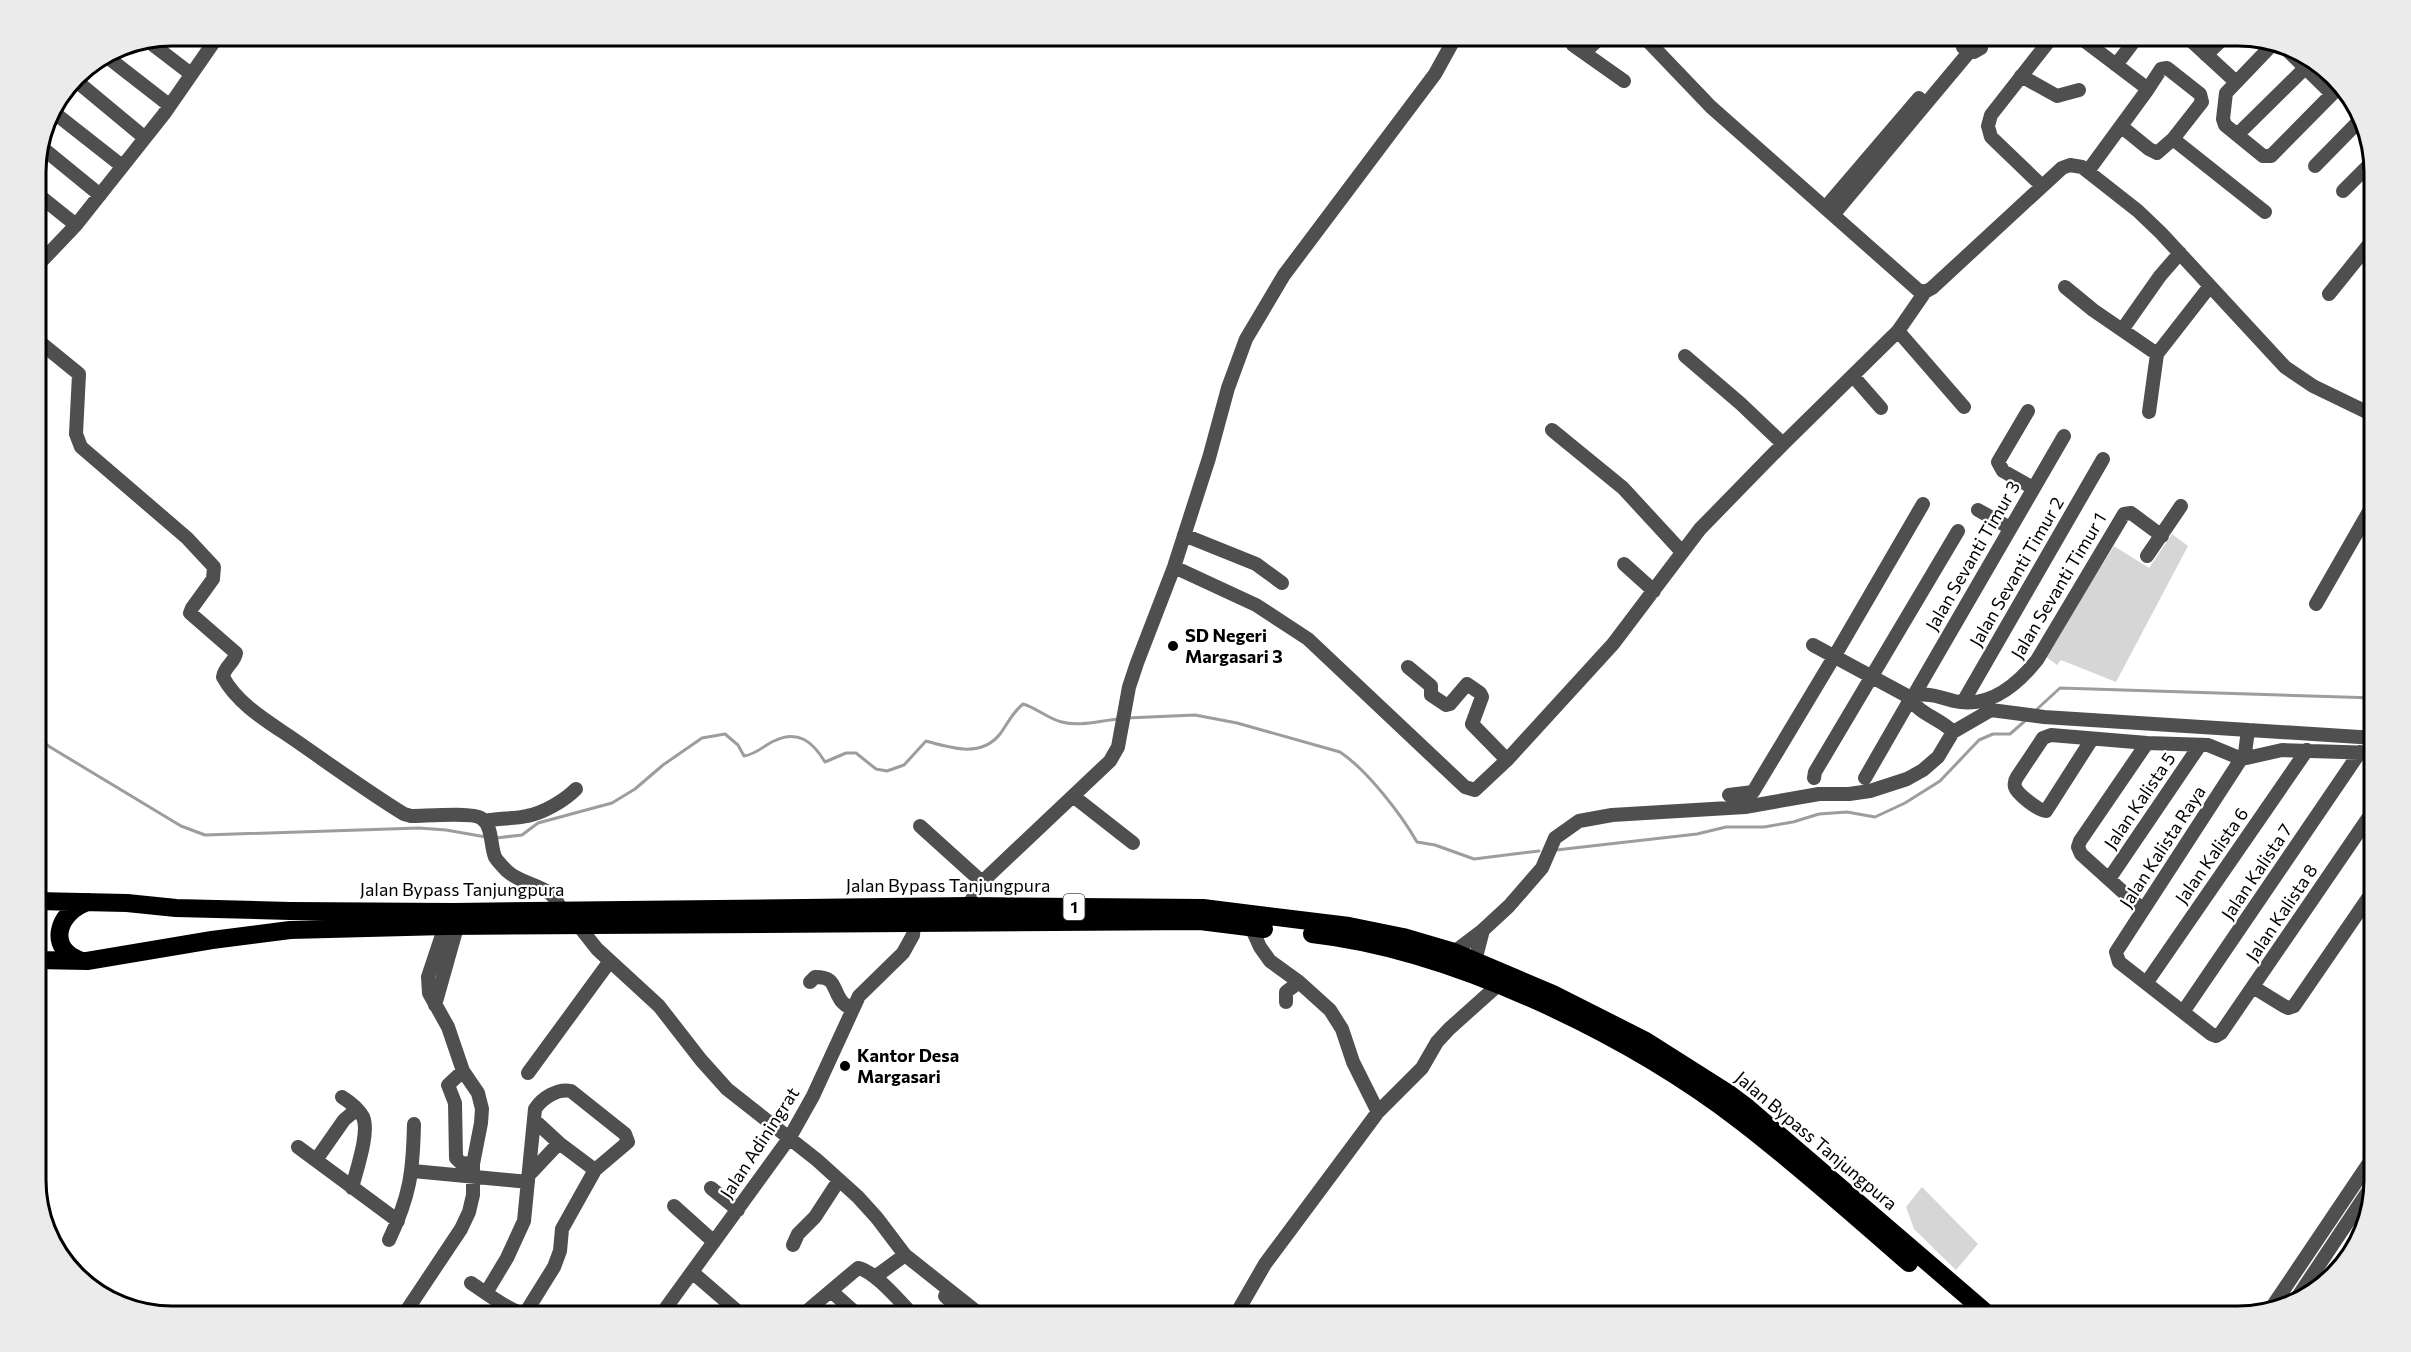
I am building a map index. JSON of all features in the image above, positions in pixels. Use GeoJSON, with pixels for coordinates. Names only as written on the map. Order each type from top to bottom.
{"type":"FeatureCollection","features":[{"type":"Feature","properties":{"kind":"highway","name":"Jalan Bypass Tanjungpura"},"geometry":{"type":"LineString","coordinates":[[47,901],[290,911],[561,911],[968,906],[1203,909],[1349,926],[1403,937],[1454,952],[1553,994],[1646,1041],[1728,1093],[1844,1189],[1979,1306]]}},
{"type":"Feature","properties":{"kind":"highway"},"geometry":{"type":"LineString","coordinates":[[87,962],[76,959],[67,952],[61,942],[60,930],[66,915],[88,902]]}},
{"type":"Feature","properties":{"kind":"highway","name":"Jalan Bypass Tanjungpura"},"geometry":{"type":"LineString","coordinates":[[47,960],[87,962],[191,943],[290,930],[451,926],[1200,921],[1342,938],[1424,958],[1497,986],[1546,1006],[1639,1053],[1741,1122],[1960,1306]]}},
{"type":"Feature","properties":{"kind":"street"},"geometry":{"type":"LineString","coordinates":[[968,906],[982,882],[1110,761],[1118,747],[1137,663],[1174,567],[1228,388],[1246,339],[1284,275],[1435,74],[1450,46]]}},
{"type":"Feature","properties":{"kind":"street"},"geometry":{"type":"LineString","coordinates":[[1584,46],[1579,49],[1624,81]]}},
{"type":"Feature","properties":{"kind":"street"},"geometry":{"type":"LineString","coordinates":[[1653,46],[1711,107],[1918,290],[1925,292]]}},
{"type":"Feature","properties":{"kind":"street"},"geometry":{"type":"LineString","coordinates":[[1829,212],[1964,46]]}},
{"type":"Feature","properties":{"kind":"street"},"geometry":{"type":"LineString","coordinates":[[2042,186],[2013,160],[1989,132],[1991,115],[2045,46]]}},
{"type":"Feature","properties":{"kind":"street"},"geometry":{"type":"LineString","coordinates":[[2092,46],[2148,89]]}},
{"type":"Feature","properties":{"kind":"street"},"geometry":{"type":"LineString","coordinates":[[2116,65],[2130,46]]}},
{"type":"Feature","properties":{"kind":"street"},"geometry":{"type":"LineString","coordinates":[[2197,46],[2236,82]]}},
{"type":"Feature","properties":{"kind":"street"},"geometry":{"type":"LineString","coordinates":[[2206,55],[2215,46]]}},
{"type":"Feature","properties":{"kind":"street"},"geometry":{"type":"LineString","coordinates":[[47,255],[76,225],[164,114],[207,47]]}},
{"type":"Feature","properties":{"kind":"street"},"geometry":{"type":"LineString","coordinates":[[157,48],[190,74]]}},
{"type":"Feature","properties":{"kind":"street"},"geometry":{"type":"LineString","coordinates":[[2267,50],[2225,95],[2223,121],[2263,156],[2269,157],[2335,91]]}},
{"type":"Feature","properties":{"kind":"street"},"geometry":{"type":"LineString","coordinates":[[113,61],[169,105]]}},
{"type":"Feature","properties":{"kind":"street"},"geometry":{"type":"LineString","coordinates":[[2300,62],[2330,86]]}},
{"type":"Feature","properties":{"kind":"street"},"geometry":{"type":"LineString","coordinates":[[2088,171],[2122,127],[2161,69],[2165,67],[2202,97],[2201,104],[2173,139],[2155,153],[2122,127]]}},
{"type":"Feature","properties":{"kind":"street"},"geometry":{"type":"LineString","coordinates":[[2237,135],[2306,68]]}},
{"type":"Feature","properties":{"kind":"street"},"geometry":{"type":"LineString","coordinates":[[2021,76],[2057,96],[2079,90]]}},
{"type":"Feature","properties":{"kind":"street"},"geometry":{"type":"LineString","coordinates":[[82,85],[145,138]]}},
{"type":"Feature","properties":{"kind":"street"},"geometry":{"type":"LineString","coordinates":[[59,117],[122,166]]}},
{"type":"Feature","properties":{"kind":"street"},"geometry":{"type":"LineString","coordinates":[[2315,166],[2355,125]]}},
{"type":"Feature","properties":{"kind":"street"},"geometry":{"type":"LineString","coordinates":[[2173,139],[2265,212]]}},
{"type":"Feature","properties":{"kind":"street"},"geometry":{"type":"LineString","coordinates":[[48,153],[100,195]]}},
{"type":"Feature","properties":{"kind":"street"},"geometry":{"type":"LineString","coordinates":[[1174,567],[1256,605],[1308,639],[1468,790],[1475,790],[1507,760],[1613,644],[1700,529],[1898,331],[1925,292],[2066,166],[2076,166],[2088,171],[2138,211],[2285,367],[2313,386],[2364,411]]}},
{"type":"Feature","properties":{"kind":"street"},"geometry":{"type":"LineString","coordinates":[[2343,191],[2364,170]]}},
{"type":"Feature","properties":{"kind":"street"},"geometry":{"type":"LineString","coordinates":[[47,202],[76,225]]}},
{"type":"Feature","properties":{"kind":"street"},"geometry":{"type":"LineString","coordinates":[[2329,294],[2364,251]]}},
{"type":"Feature","properties":{"kind":"street"},"geometry":{"type":"LineString","coordinates":[[2122,330],[2160,276],[2180,253]]}},
{"type":"Feature","properties":{"kind":"street"},"geometry":{"type":"LineString","coordinates":[[2149,412],[2157,354],[2210,286]]}},
{"type":"Feature","properties":{"kind":"street"},"geometry":{"type":"LineString","coordinates":[[2065,287],[2157,354]]}},
{"type":"Feature","properties":{"kind":"street"},"geometry":{"type":"LineString","coordinates":[[1898,331],[1964,407]]}},
{"type":"Feature","properties":{"kind":"street"},"geometry":{"type":"LineString","coordinates":[[47,348],[79,374],[76,434],[81,447],[187,538],[214,567],[213,579],[190,613],[236,653],[235,658],[224,671],[223,677],[242,701],[255,713],[309,751],[404,814],[411,816],[473,815],[486,824],[499,863],[511,874],[555,896],[561,911]]}},
{"type":"Feature","properties":{"kind":"street"},"geometry":{"type":"LineString","coordinates":[[1685,356],[1783,444]]}},
{"type":"Feature","properties":{"kind":"street"},"geometry":{"type":"LineString","coordinates":[[1853,376],[1881,408]]}},
{"type":"Feature","properties":{"kind":"street"},"geometry":{"type":"LineString","coordinates":[[2028,411],[2000,456],[1998,465],[2003,471],[2033,489]]}},
{"type":"Feature","properties":{"kind":"street"},"geometry":{"type":"LineString","coordinates":[[1552,430],[1623,488],[1682,552]]}},
{"type":"Feature","properties":{"kind":"street","name":"Jalan Sevanti Timur 3"},"geometry":{"type":"LineString","coordinates":[[1865,778],[2064,436]]}},
{"type":"Feature","properties":{"kind":"street","name":"Jalan Sevanti Timur 2"},"geometry":{"type":"LineString","coordinates":[[1963,702],[2103,459]]}},
{"type":"Feature","properties":{"kind":"street"},"geometry":{"type":"LineString","coordinates":[[1729,795],[1753,792],[1923,504]]}},
{"type":"Feature","properties":{"kind":"street"},"geometry":{"type":"LineString","coordinates":[[2147,556],[2181,506]]}},
{"type":"Feature","properties":{"kind":"street"},"geometry":{"type":"LineString","coordinates":[[1978,510],[2010,528]]}},
{"type":"Feature","properties":{"kind":"street","name":"Jalan Sevanti Timur 1"},"geometry":{"type":"LineString","coordinates":[[1963,702],[1993,698],[2004,693],[2025,676],[2037,660],[2124,514],[2131,513],[2162,536]]}},
{"type":"Feature","properties":{"kind":"street"},"geometry":{"type":"LineString","coordinates":[[2316,604],[2364,520]]}},
{"type":"Feature","properties":{"kind":"street"},"geometry":{"type":"LineString","coordinates":[[1814,778],[1815,771],[1958,531]]}},
{"type":"Feature","properties":{"kind":"street"},"geometry":{"type":"LineString","coordinates":[[1184,535],[1256,564],[1282,583]]}},
{"type":"Feature","properties":{"kind":"street"},"geometry":{"type":"LineString","coordinates":[[1624,564],[1654,591]]}},
{"type":"Feature","properties":{"kind":"street"},"geometry":{"type":"LineString","coordinates":[[1813,645],[1913,697],[1928,693],[1963,702]]}},
{"type":"Feature","properties":{"kind":"street"},"geometry":{"type":"LineString","coordinates":[[1408,667],[1432,687],[1431,695],[1446,705],[1450,704],[1467,684],[1480,693],[1482,697],[1473,726],[1507,760]]}},
{"type":"Feature","properties":{"kind":"street"},"geometry":{"type":"LineString","coordinates":[[1913,697],[1916,706],[1953,732]]}},
{"type":"Feature","properties":{"kind":"street"},"geometry":{"type":"LineString","coordinates":[[1454,952],[1483,930],[1538,874],[1555,838],[1579,821],[1612,815],[1745,807],[1819,794],[1870,791],[1906,779],[1923,770],[1944,748],[1953,732],[1991,710],[2044,717],[2364,737]]}},
{"type":"Feature","properties":{"kind":"street"},"geometry":{"type":"LineString","coordinates":[[2242,730],[2238,753],[2242,759]]}},
{"type":"Feature","properties":{"kind":"street"},"geometry":{"type":"LineString","coordinates":[[2092,739],[2048,809],[2039,810],[2016,790],[2014,783],[2045,736],[2200,745],[2214,747],[2242,759],[2282,750],[2364,752]]}},
{"type":"Feature","properties":{"kind":"street"},"geometry":{"type":"LineString","coordinates":[[2143,910],[2081,854],[2078,847],[2147,743]]}},
{"type":"Feature","properties":{"kind":"street","name":"Jalan Kalista 5"},"geometry":{"type":"LineString","coordinates":[[2109,879],[2200,745]]}},
{"type":"Feature","properties":{"kind":"street","name":"Jalan Kalista 6"},"geometry":{"type":"LineString","coordinates":[[2147,982],[2307,750]]}},
{"type":"Feature","properties":{"kind":"street","name":"Jalan Kalista 7"},"geometry":{"type":"LineString","coordinates":[[2183,1012],[2360,752]]}},
{"type":"Feature","properties":{"kind":"street","name":"Jalan Kalista Raya"},"geometry":{"type":"LineString","coordinates":[[2147,982],[2120,962],[2116,955],[2242,759]]}},
{"type":"Feature","properties":{"kind":"street"},"geometry":{"type":"LineString","coordinates":[[486,824],[506,817],[528,816],[561,800],[576,789]]}},
{"type":"Feature","properties":{"kind":"street"},"geometry":{"type":"LineString","coordinates":[[1073,796],[1133,843]]}},
{"type":"Feature","properties":{"kind":"street","name":"Jalan Kalista 8"},"geometry":{"type":"LineString","coordinates":[[2183,1012],[2211,1034],[2216,1036],[2221,1033],[2364,824]]}},
{"type":"Feature","properties":{"kind":"street"},"geometry":{"type":"LineString","coordinates":[[920,826],[982,882]]}},
{"type":"Feature","properties":{"kind":"street"},"geometry":{"type":"LineString","coordinates":[[2253,987],[2291,1008],[2301,998],[2364,904]]}},
{"type":"Feature","properties":{"kind":"street","name":"Jalan Adiningrat"},"geometry":{"type":"LineString","coordinates":[[667,1306],[790,1137],[813,1096],[851,1009],[868,985],[903,953],[913,935],[914,924]]}},
{"type":"Feature","properties":{"kind":"street"},"geometry":{"type":"LineString","coordinates":[[578,925],[597,949],[659,1005],[701,1060],[727,1089],[790,1137],[840,1180],[877,1218],[904,1256],[956,1306]]}},
{"type":"Feature","properties":{"kind":"street"},"geometry":{"type":"LineString","coordinates":[[409,1306],[465,1220],[472,1204],[473,1170],[482,1109],[478,1093],[463,1071],[448,1027],[435,1005],[451,926]]}},
{"type":"Feature","properties":{"kind":"street"},"geometry":{"type":"LineString","coordinates":[[1251,927],[1260,947],[1270,961],[1299,982],[1330,1010],[1342,1029],[1353,1062],[1378,1112]]}},
{"type":"Feature","properties":{"kind":"street"},"geometry":{"type":"LineString","coordinates":[[1475,961],[1483,930]]}},
{"type":"Feature","properties":{"kind":"street"},"geometry":{"type":"LineString","coordinates":[[528,1073],[610,961]]}},
{"type":"Feature","properties":{"kind":"street"},"geometry":{"type":"LineString","coordinates":[[810,982],[815,977],[828,980],[834,984],[841,1001],[851,1009]]}},
{"type":"Feature","properties":{"kind":"street"},"geometry":{"type":"LineString","coordinates":[[1286,1002],[1286,992],[1299,982]]}},
{"type":"Feature","properties":{"kind":"street"},"geometry":{"type":"LineString","coordinates":[[2147,982],[2183,1012]]}},
{"type":"Feature","properties":{"kind":"street"},"geometry":{"type":"LineString","coordinates":[[1241,1306],[1265,1264],[1378,1112],[1422,1068],[1437,1042],[1449,1029],[1497,986]]}},
{"type":"Feature","properties":{"kind":"street"},"geometry":{"type":"LineString","coordinates":[[463,1071],[448,1084],[455,1103],[456,1158],[473,1170]]}},
{"type":"Feature","properties":{"kind":"street"},"geometry":{"type":"LineString","coordinates":[[486,1293],[520,1232],[525,1214],[537,1105],[561,1090],[567,1090],[625,1134],[628,1142],[594,1170],[562,1229],[560,1251],[554,1268],[530,1306]]}},
{"type":"Feature","properties":{"kind":"street"},"geometry":{"type":"LineString","coordinates":[[342,1097],[357,1109],[364,1123],[362,1149],[352,1188]]}},
{"type":"Feature","properties":{"kind":"street"},"geometry":{"type":"LineString","coordinates":[[316,1160],[344,1120],[357,1109]]}},
{"type":"Feature","properties":{"kind":"street"},"geometry":{"type":"LineString","coordinates":[[534,1120],[594,1170]]}},
{"type":"Feature","properties":{"kind":"street"},"geometry":{"type":"LineString","coordinates":[[389,1240],[405,1204],[413,1171],[414,1124]]}},
{"type":"Feature","properties":{"kind":"street"},"geometry":{"type":"LineString","coordinates":[[528,1179],[559,1143]]}},
{"type":"Feature","properties":{"kind":"street"},"geometry":{"type":"LineString","coordinates":[[298,1147],[398,1221]]}},
{"type":"Feature","properties":{"kind":"street"},"geometry":{"type":"LineString","coordinates":[[413,1171],[473,1170],[528,1179]]}},
{"type":"Feature","properties":{"kind":"street"},"geometry":{"type":"LineString","coordinates":[[2277,1299],[2364,1170]]}},
{"type":"Feature","properties":{"kind":"street"},"geometry":{"type":"LineString","coordinates":[[793,1245],[798,1234],[815,1217],[840,1180]]}},
{"type":"Feature","properties":{"kind":"street"},"geometry":{"type":"LineString","coordinates":[[711,1188],[738,1209]]}},
{"type":"Feature","properties":{"kind":"street"},"geometry":{"type":"LineString","coordinates":[[2304,1288],[2362,1199]]}},
{"type":"Feature","properties":{"kind":"street"},"geometry":{"type":"LineString","coordinates":[[675,1206],[714,1242]]}},
{"type":"Feature","properties":{"kind":"street"},"geometry":{"type":"LineString","coordinates":[[2336,1212],[2348,1220]]}},
{"type":"Feature","properties":{"kind":"street"},"geometry":{"type":"LineString","coordinates":[[875,1277],[904,1256]]}},
{"type":"Feature","properties":{"kind":"street"},"geometry":{"type":"LineString","coordinates":[[904,1256],[969,1306]]}},
{"type":"Feature","properties":{"kind":"street"},"geometry":{"type":"LineString","coordinates":[[814,1306],[855,1269],[864,1269],[904,1306]]}},
{"type":"Feature","properties":{"kind":"street"},"geometry":{"type":"LineString","coordinates":[[689,1276],[720,1306]]}},
{"type":"Feature","properties":{"kind":"street"},"geometry":{"type":"LineString","coordinates":[[689,1276],[730,1306]]}},
{"type":"Feature","properties":{"kind":"street"},"geometry":{"type":"LineString","coordinates":[[471,1283],[507,1306]]}},
{"type":"Feature","properties":{"kind":"street"},"geometry":{"type":"LineString","coordinates":[[831,1291],[848,1306]]}},
{"type":"Feature","properties":{"kind":"shaded area"},"geometry":{"type":"Polygon","coordinates":[[[2172,534],[2188,546],[2116,682],[2061,660],[2057,665],[2045,656],[2114,546],[2149,568],[2172,534]]]}},
{"type":"Feature","properties":{"kind":"shaded area"},"geometry":{"type":"Polygon","coordinates":[[[1922,1187],[1978,1244],[1956,1270],[1914,1229],[1906,1207],[1922,1187]]]}},
{"type":"Feature","properties":{"kind":"waterway"},"geometry":{"type":"LineString","coordinates":[[2035,711],[2060,688],[2364,698]]}},
{"type":"Feature","properties":{"kind":"waterway"},"geometry":{"type":"LineString","coordinates":[[496,838],[522,835],[538,823],[612,803],[635,789],[663,765],[702,738],[725,734],[738,745],[744,756],[753,754],[783,738],[798,737],[810,743],[825,762],[846,753],[856,753],[876,769],[887,771],[904,765],[926,741],[965,749],[984,746],[1000,734],[1023,704],[1062,722],[1084,724],[1120,719]]}},
{"type":"Feature","properties":{"kind":"waterway"},"geometry":{"type":"LineString","coordinates":[[1127,718],[1195,715],[1237,723],[1340,752],[1383,793],[1417,842],[1435,845],[1474,859],[1539,851]]}},
{"type":"Feature","properties":{"kind":"waterway"},"geometry":{"type":"LineString","coordinates":[[1556,850],[1697,834],[1726,827],[1764,827],[1793,822],[1819,814],[1847,812],[1875,817],[1905,803],[1940,781],[1979,740],[1993,734],[2010,734],[2026,720]]}},
{"type":"Feature","properties":{"kind":"waterway"},"geometry":{"type":"LineString","coordinates":[[47,745],[181,826],[205,835],[419,828],[486,837]]}},
{"type":"Feature","properties":{"kind":"place","name":"SD Negeri Margasari 3"},"geometry":{"type":"Point","coordinates":[1173,646]}},
{"type":"Feature","properties":{"kind":"place","name":"Kantor Desa Margasari"},"geometry":{"type":"Point","coordinates":[845,1066]}}]}
